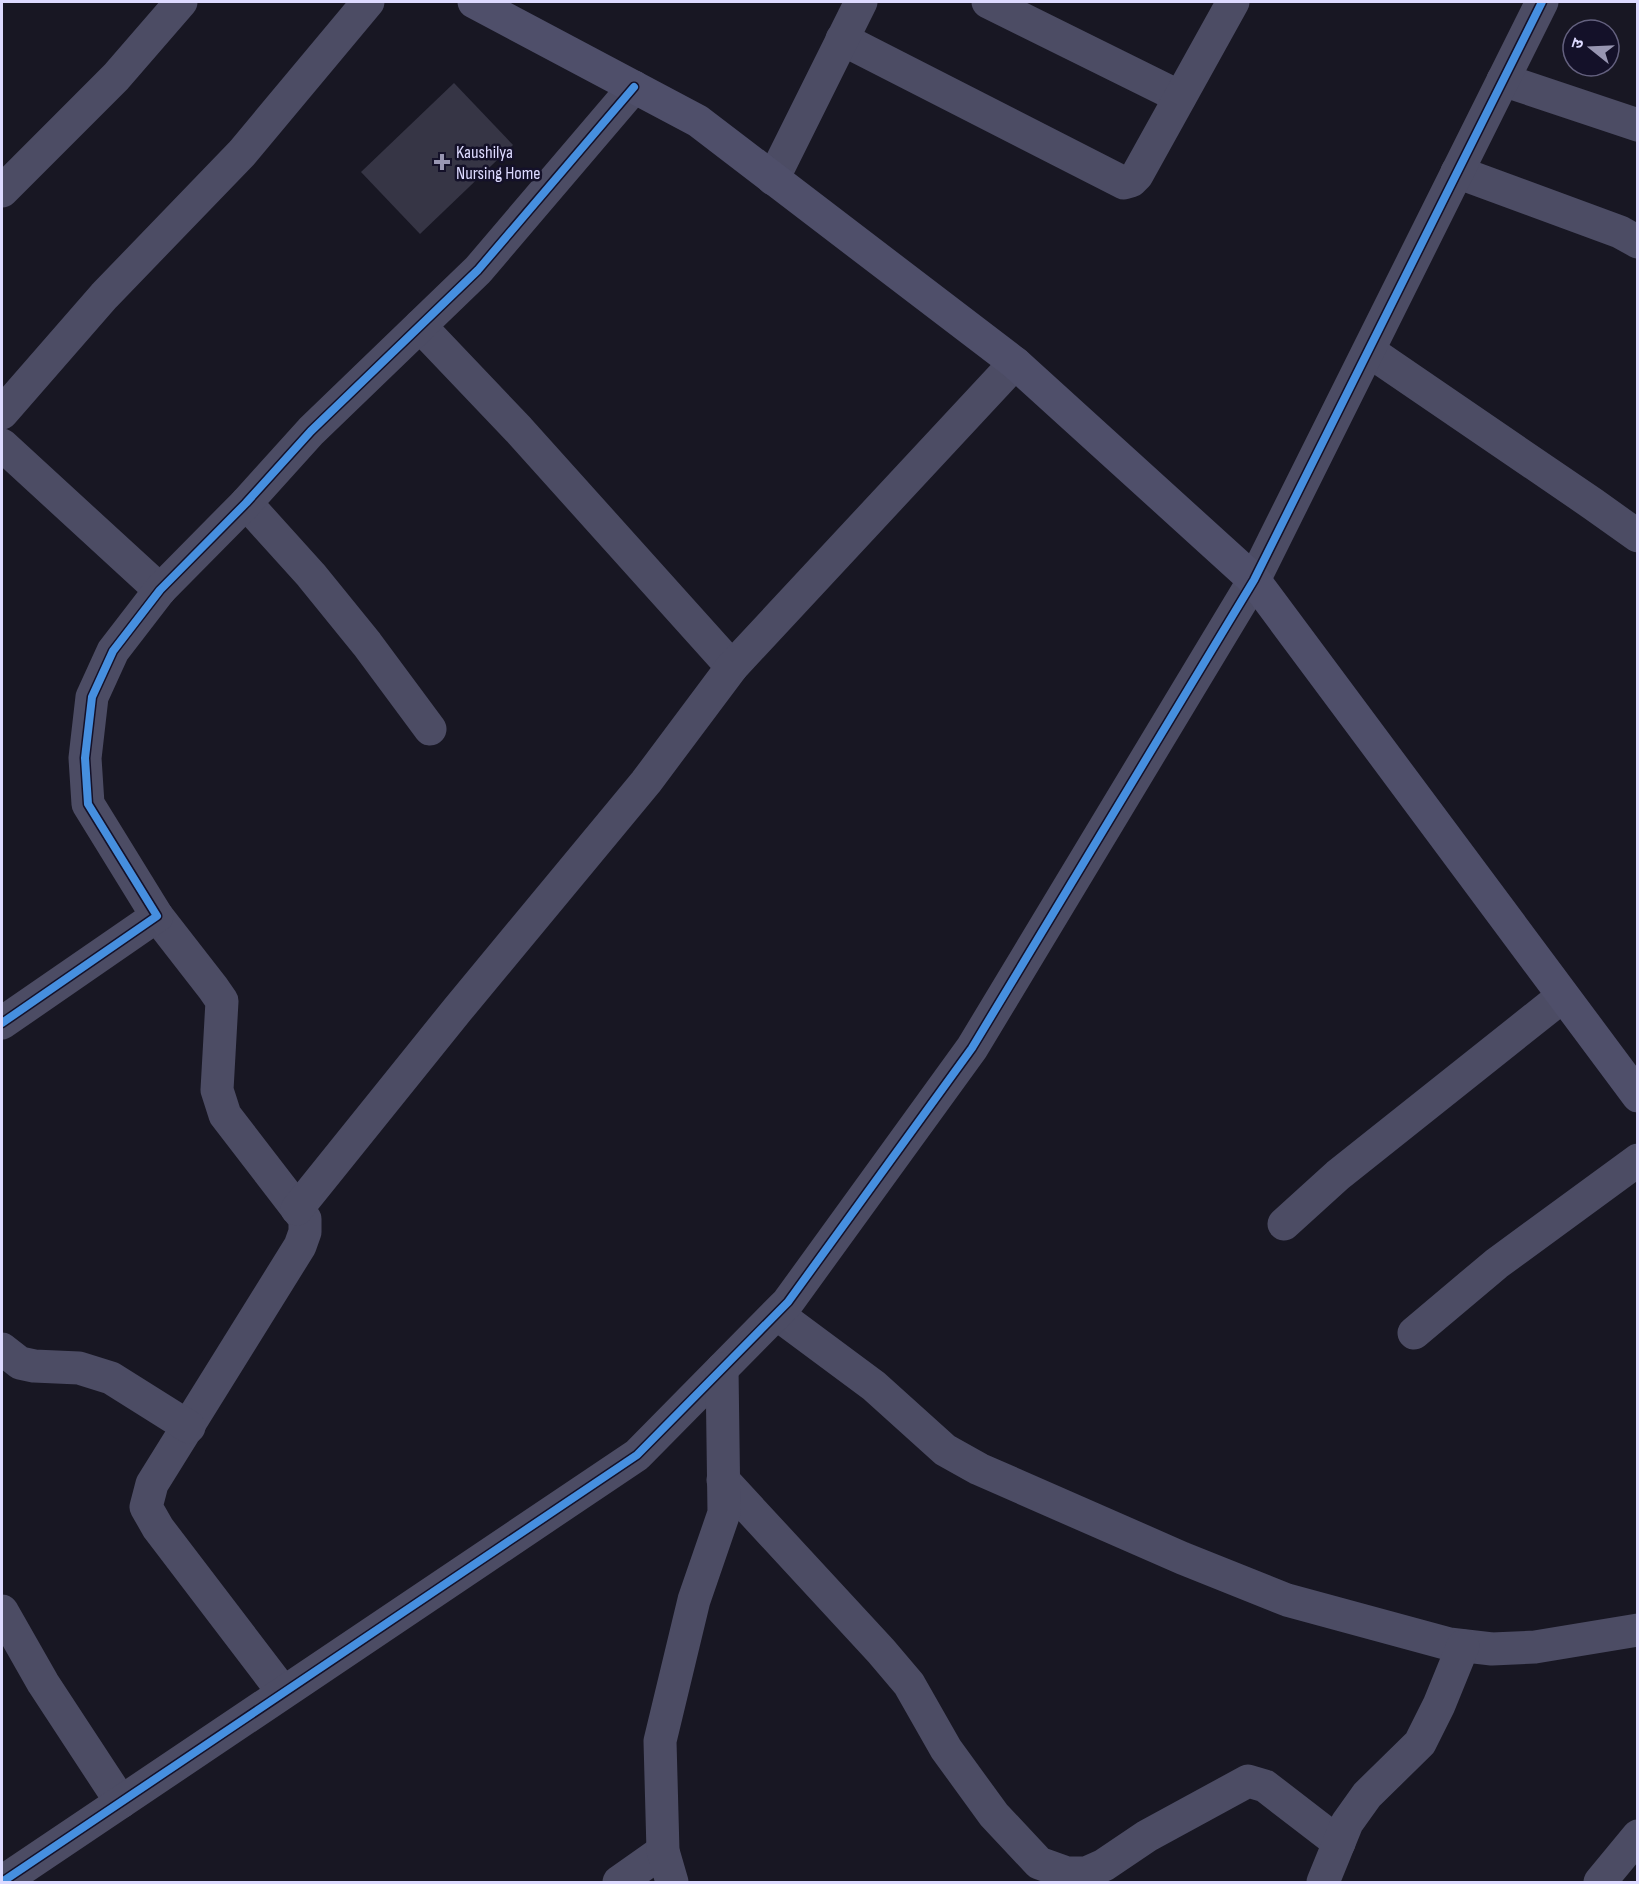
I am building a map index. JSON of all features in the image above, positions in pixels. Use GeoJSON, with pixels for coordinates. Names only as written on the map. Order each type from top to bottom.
{"type":"FeatureCollection","features":[{"type":"Feature","properties":{"kind":"main road"},"geometry":{"type":"LineString","coordinates":[[474,2],[698,121],[1015,363],[1254,580],[1638,1096]]}},
{"type":"Feature","properties":{"kind":"street"},"geometry":{"type":"LineString","coordinates":[[2,191],[116,77],[180,2]]}},
{"type":"Feature","properties":{"kind":"street"},"geometry":{"type":"LineString","coordinates":[[2,413],[104,296],[242,153],[368,2]]}},
{"type":"Feature","properties":{"kind":"street"},"geometry":{"type":"LineString","coordinates":[[773,178],[861,2]]}},
{"type":"Feature","properties":{"kind":"street"},"geometry":{"type":"LineString","coordinates":[[988,2],[1180,97]]}},
{"type":"Feature","properties":{"kind":"street"},"geometry":{"type":"LineString","coordinates":[[842,39],[1124,183],[1131,181],[1137,175],[1233,2]]}},
{"type":"Feature","properties":{"kind":"street"},"geometry":{"type":"LineString","coordinates":[[2,1882],[637,1455],[788,1302],[972,1048],[1254,580],[1542,2]]}},
{"type":"Feature","properties":{"kind":"street"},"geometry":{"type":"LineString","coordinates":[[1503,80],[1638,125]]}},
{"type":"Feature","properties":{"kind":"street"},"geometry":{"type":"LineString","coordinates":[[283,1692],[158,1528],[146,1507],[152,1484],[300,1246],[305,1232],[305,1219],[225,1115],[217,1090],[222,1001],[157,916],[88,804],[85,758],[92,697],[113,651],[160,590],[246,504],[311,431],[478,270],[634,87]]}},
{"type":"Feature","properties":{"kind":"street"},"geometry":{"type":"LineString","coordinates":[[1457,172],[1620,232],[1638,242]]}},
{"type":"Feature","properties":{"kind":"street"},"geometry":{"type":"LineString","coordinates":[[420,326],[527,439],[732,667]]}},
{"type":"Feature","properties":{"kind":"street"},"geometry":{"type":"LineString","coordinates":[[1369,351],[1638,536]]}},
{"type":"Feature","properties":{"kind":"street"},"geometry":{"type":"LineString","coordinates":[[297,1209],[458,1009],[646,782],[732,667],[1015,363]]}},
{"type":"Feature","properties":{"kind":"street"},"geometry":{"type":"LineString","coordinates":[[2,445],[160,590]]}},
{"type":"Feature","properties":{"kind":"street"},"geometry":{"type":"LineString","coordinates":[[246,504],[332,601],[430,729]]}},
{"type":"Feature","properties":{"kind":"street"},"geometry":{"type":"LineString","coordinates":[[2,1023],[157,916]]}},
{"type":"Feature","properties":{"kind":"street"},"geometry":{"type":"LineString","coordinates":[[1284,1224],[1338,1175],[1563,996]]}},
{"type":"Feature","properties":{"kind":"street"},"geometry":{"type":"LineString","coordinates":[[1414,1334],[1496,1264],[1638,1160]]}},
{"type":"Feature","properties":{"kind":"street"},"geometry":{"type":"LineString","coordinates":[[777,1314],[874,1386],[945,1450],[979,1469],[1182,1558],[1287,1600],[1463,1646],[1492,1649],[1535,1647],[1638,1630]]}},
{"type":"Feature","properties":{"kind":"street"},"geometry":{"type":"LineString","coordinates":[[2,1349],[20,1363],[78,1368],[111,1378],[189,1427]]}},
{"type":"Feature","properties":{"kind":"street"},"geometry":{"type":"LineString","coordinates":[[672,1882],[663,1851],[660,1741],[694,1600],[724,1513],[722,1369]]}},
{"type":"Feature","properties":{"kind":"street"},"geometry":{"type":"LineString","coordinates":[[723,1480],[909,1684],[946,1749],[980,1796],[994,1815],[1039,1863],[1066,1873],[1086,1873],[1104,1865],[1147,1836],[1248,1781],[1265,1786],[1339,1843]]}},
{"type":"Feature","properties":{"kind":"street"},"geometry":{"type":"LineString","coordinates":[[2,1611],[43,1683],[121,1802]]}},
{"type":"Feature","properties":{"kind":"street"},"geometry":{"type":"LineString","coordinates":[[1323,1882],[1347,1824],[1367,1795],[1420,1743],[1463,1646]]}},
{"type":"Feature","properties":{"kind":"street"},"geometry":{"type":"LineString","coordinates":[[1600,1882],[1638,1836]]}},
{"type":"Feature","properties":{"kind":"street"},"geometry":{"type":"LineString","coordinates":[[619,1882],[663,1851]]}},
{"type":"Feature","properties":{"kind":"building"},"geometry":{"type":"Polygon","coordinates":[[[454,83],[513,145],[420,234],[361,172],[454,83]]]}},
{"type":"Feature","properties":{"kind":"cycle path"},"geometry":{"type":"LineString","coordinates":[[2,1882],[637,1455],[788,1302],[972,1048],[1254,580],[1542,2]]}},
{"type":"Feature","properties":{"kind":"cycle path"},"geometry":{"type":"LineString","coordinates":[[2,1023],[157,916],[88,804],[85,758],[92,697],[113,651],[160,590],[246,503],[311,431],[478,270],[634,87]]}},
{"type":"Feature","properties":{"kind":"place","name":"Kaushilya Nursing Home"},"geometry":{"type":"Point","coordinates":[442,162]}}]}
